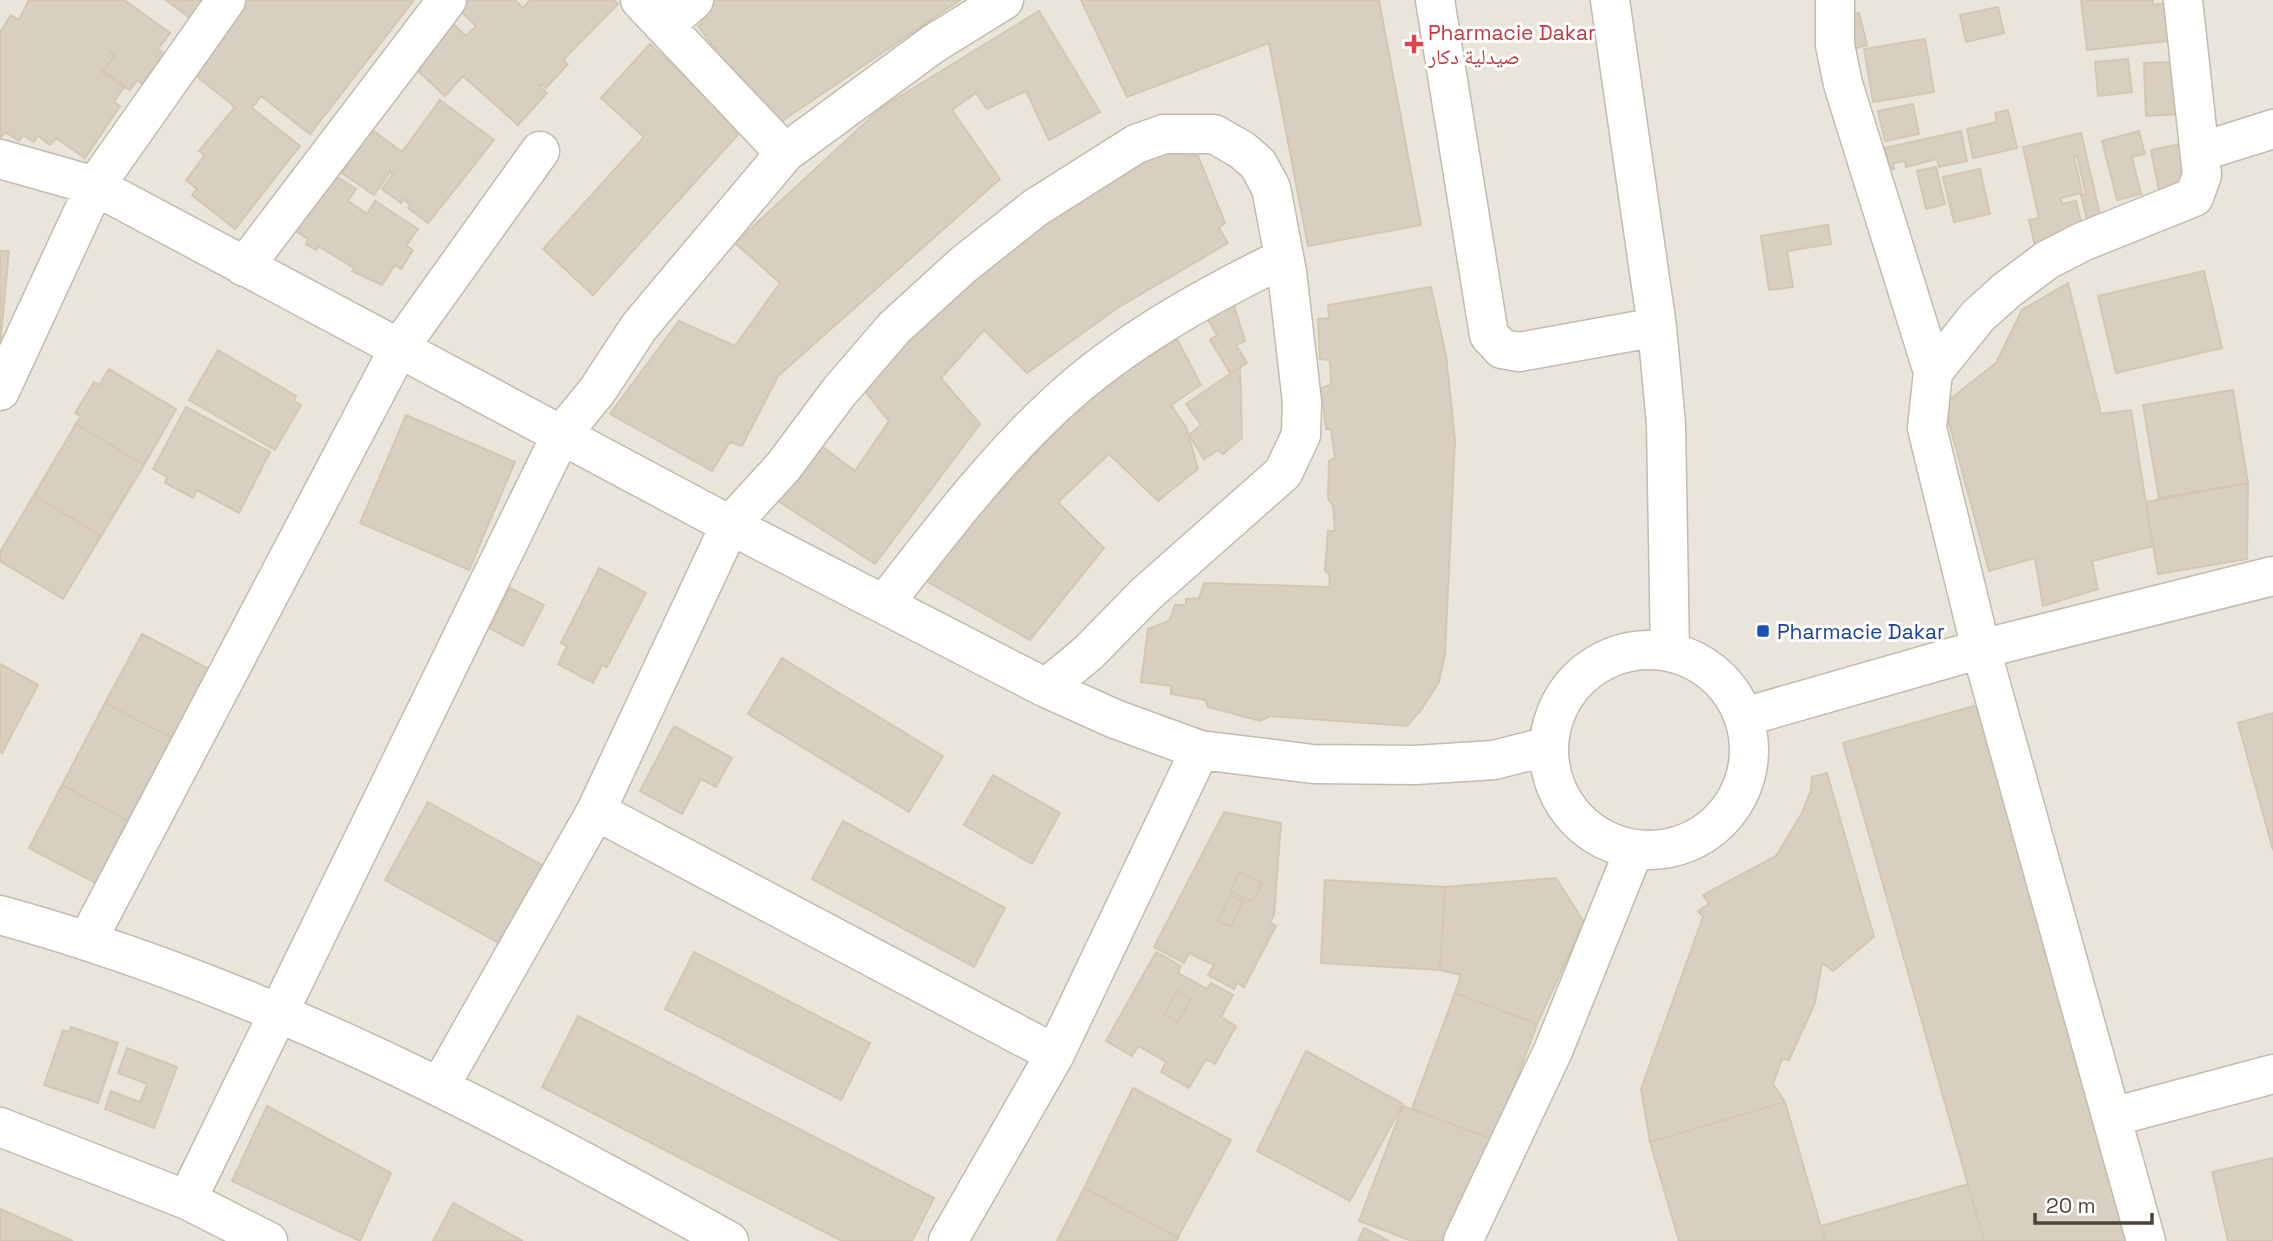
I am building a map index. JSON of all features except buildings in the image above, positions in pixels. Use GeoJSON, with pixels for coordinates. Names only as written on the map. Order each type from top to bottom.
{"type":"FeatureCollection","features":[{"type":"Feature","properties":{"kind":"street"},"geometry":{"type":"LineString","coordinates":[[0,391],[95,186],[226,0]]}},
{"type":"Feature","properties":{"kind":"street"},"geometry":{"type":"LineString","coordinates":[[244,267],[447,0]]}},
{"type":"Feature","properties":{"kind":"street"},"geometry":{"type":"LineString","coordinates":[[694,0],[652,13],[785,153]]}},
{"type":"Feature","properties":{"kind":"street"},"geometry":{"type":"LineString","coordinates":[[187,1200],[561,435],[597,391],[639,327],[785,153],[922,52],[1004,0]]}},
{"type":"Feature","properties":{"kind":"street"},"geometry":{"type":"LineString","coordinates":[[1435,0],[1489,335],[1502,349],[1519,352],[1657,327]]}},
{"type":"Feature","properties":{"kind":"street"},"geometry":{"type":"LineString","coordinates":[[1610,0],[1657,327],[1666,424],[1670,652]]}},
{"type":"Feature","properties":{"kind":"street"},"geometry":{"type":"LineString","coordinates":[[1835,0],[1835,45],[1843,84],[1933,372],[1927,428],[1982,649],[2146,1241]]}},
{"type":"Feature","properties":{"kind":"street"},"geometry":{"type":"LineString","coordinates":[[1933,372],[1978,316],[2046,260],[2194,197],[2202,175],[2183,0]]}},
{"type":"Feature","properties":{"kind":"street"},"geometry":{"type":"LineString","coordinates":[[2200,152],[2273,129]]}},
{"type":"Feature","properties":{"kind":"street"},"geometry":{"type":"LineString","coordinates":[[440,1086],[596,811],[730,525],[783,467],[839,392],[894,328],[933,291],[1035,208],[1136,144],[1164,134],[1214,134],[1258,164],[1271,188],[1284,258],[1303,402],[1301,435],[1292,458],[1271,485],[1146,594],[1088,653],[1046,688]]}},
{"type":"Feature","properties":{"kind":"street"},"geometry":{"type":"LineString","coordinates":[[88,939],[399,348],[540,150]]}},
{"type":"Feature","properties":{"kind":"street"},"geometry":{"type":"LineString","coordinates":[[0,159],[95,186],[730,525],[1046,688],[1115,719],[1200,750],[1313,764],[1415,765],[1494,760],[1549,746]]}},
{"type":"Feature","properties":{"kind":"street"},"geometry":{"type":"LineString","coordinates":[[884,604],[960,506],[1057,403],[1125,350],[1209,295],[1284,258]]}},
{"type":"Feature","properties":{"kind":"street"},"geometry":{"type":"LineString","coordinates":[[1744,717],[1982,649],[2273,576]]}},
{"type":"Feature","properties":{"kind":"street"},"geometry":{"type":"LineString","coordinates":[[1640,650],[1670,652],[1694,660],[1716,675],[1732,694],[1744,717],[1749,751],[1744,785],[1726,815],[1701,837],[1669,849],[1634,850],[1607,841],[1582,825],[1563,802],[1552,775],[1549,746],[1555,717],[1568,692],[1588,671],[1612,656],[1640,650]]}},
{"type":"Feature","properties":{"kind":"street"},"geometry":{"type":"LineString","coordinates":[[948,1241],[1055,1054],[1200,750]]}},
{"type":"Feature","properties":{"kind":"street"},"geometry":{"type":"LineString","coordinates":[[596,811],[1055,1054]]}},
{"type":"Feature","properties":{"kind":"street"},"geometry":{"type":"LineString","coordinates":[[1463,1241],[1553,1051],[1634,850]]}},
{"type":"Feature","properties":{"kind":"street"},"geometry":{"type":"LineString","coordinates":[[0,915],[88,939],[279,1011],[440,1086],[686,1231],[729,1241]]}},
{"type":"Feature","properties":{"kind":"street"},"geometry":{"type":"LineString","coordinates":[[2112,1117],[2273,1074]]}},
{"type":"Feature","properties":{"kind":"street"},"geometry":{"type":"LineString","coordinates":[[0,1127],[187,1200],[268,1241]]}},
{"type":"Feature","properties":{"kind":"shaded area"},"geometry":{"type":"Polygon","coordinates":[[[0,0],[2273,0],[2273,1241],[0,1241],[0,0]]]}},
{"type":"Feature","properties":{"kind":"place","name":"Pharmacie Dakar صيدلية دكار"},"geometry":{"type":"Point","coordinates":[1414,44]}},
{"type":"Feature","properties":{"kind":"place","name":"Pharmacie Dakar"},"geometry":{"type":"Point","coordinates":[1763,631]}}]}
